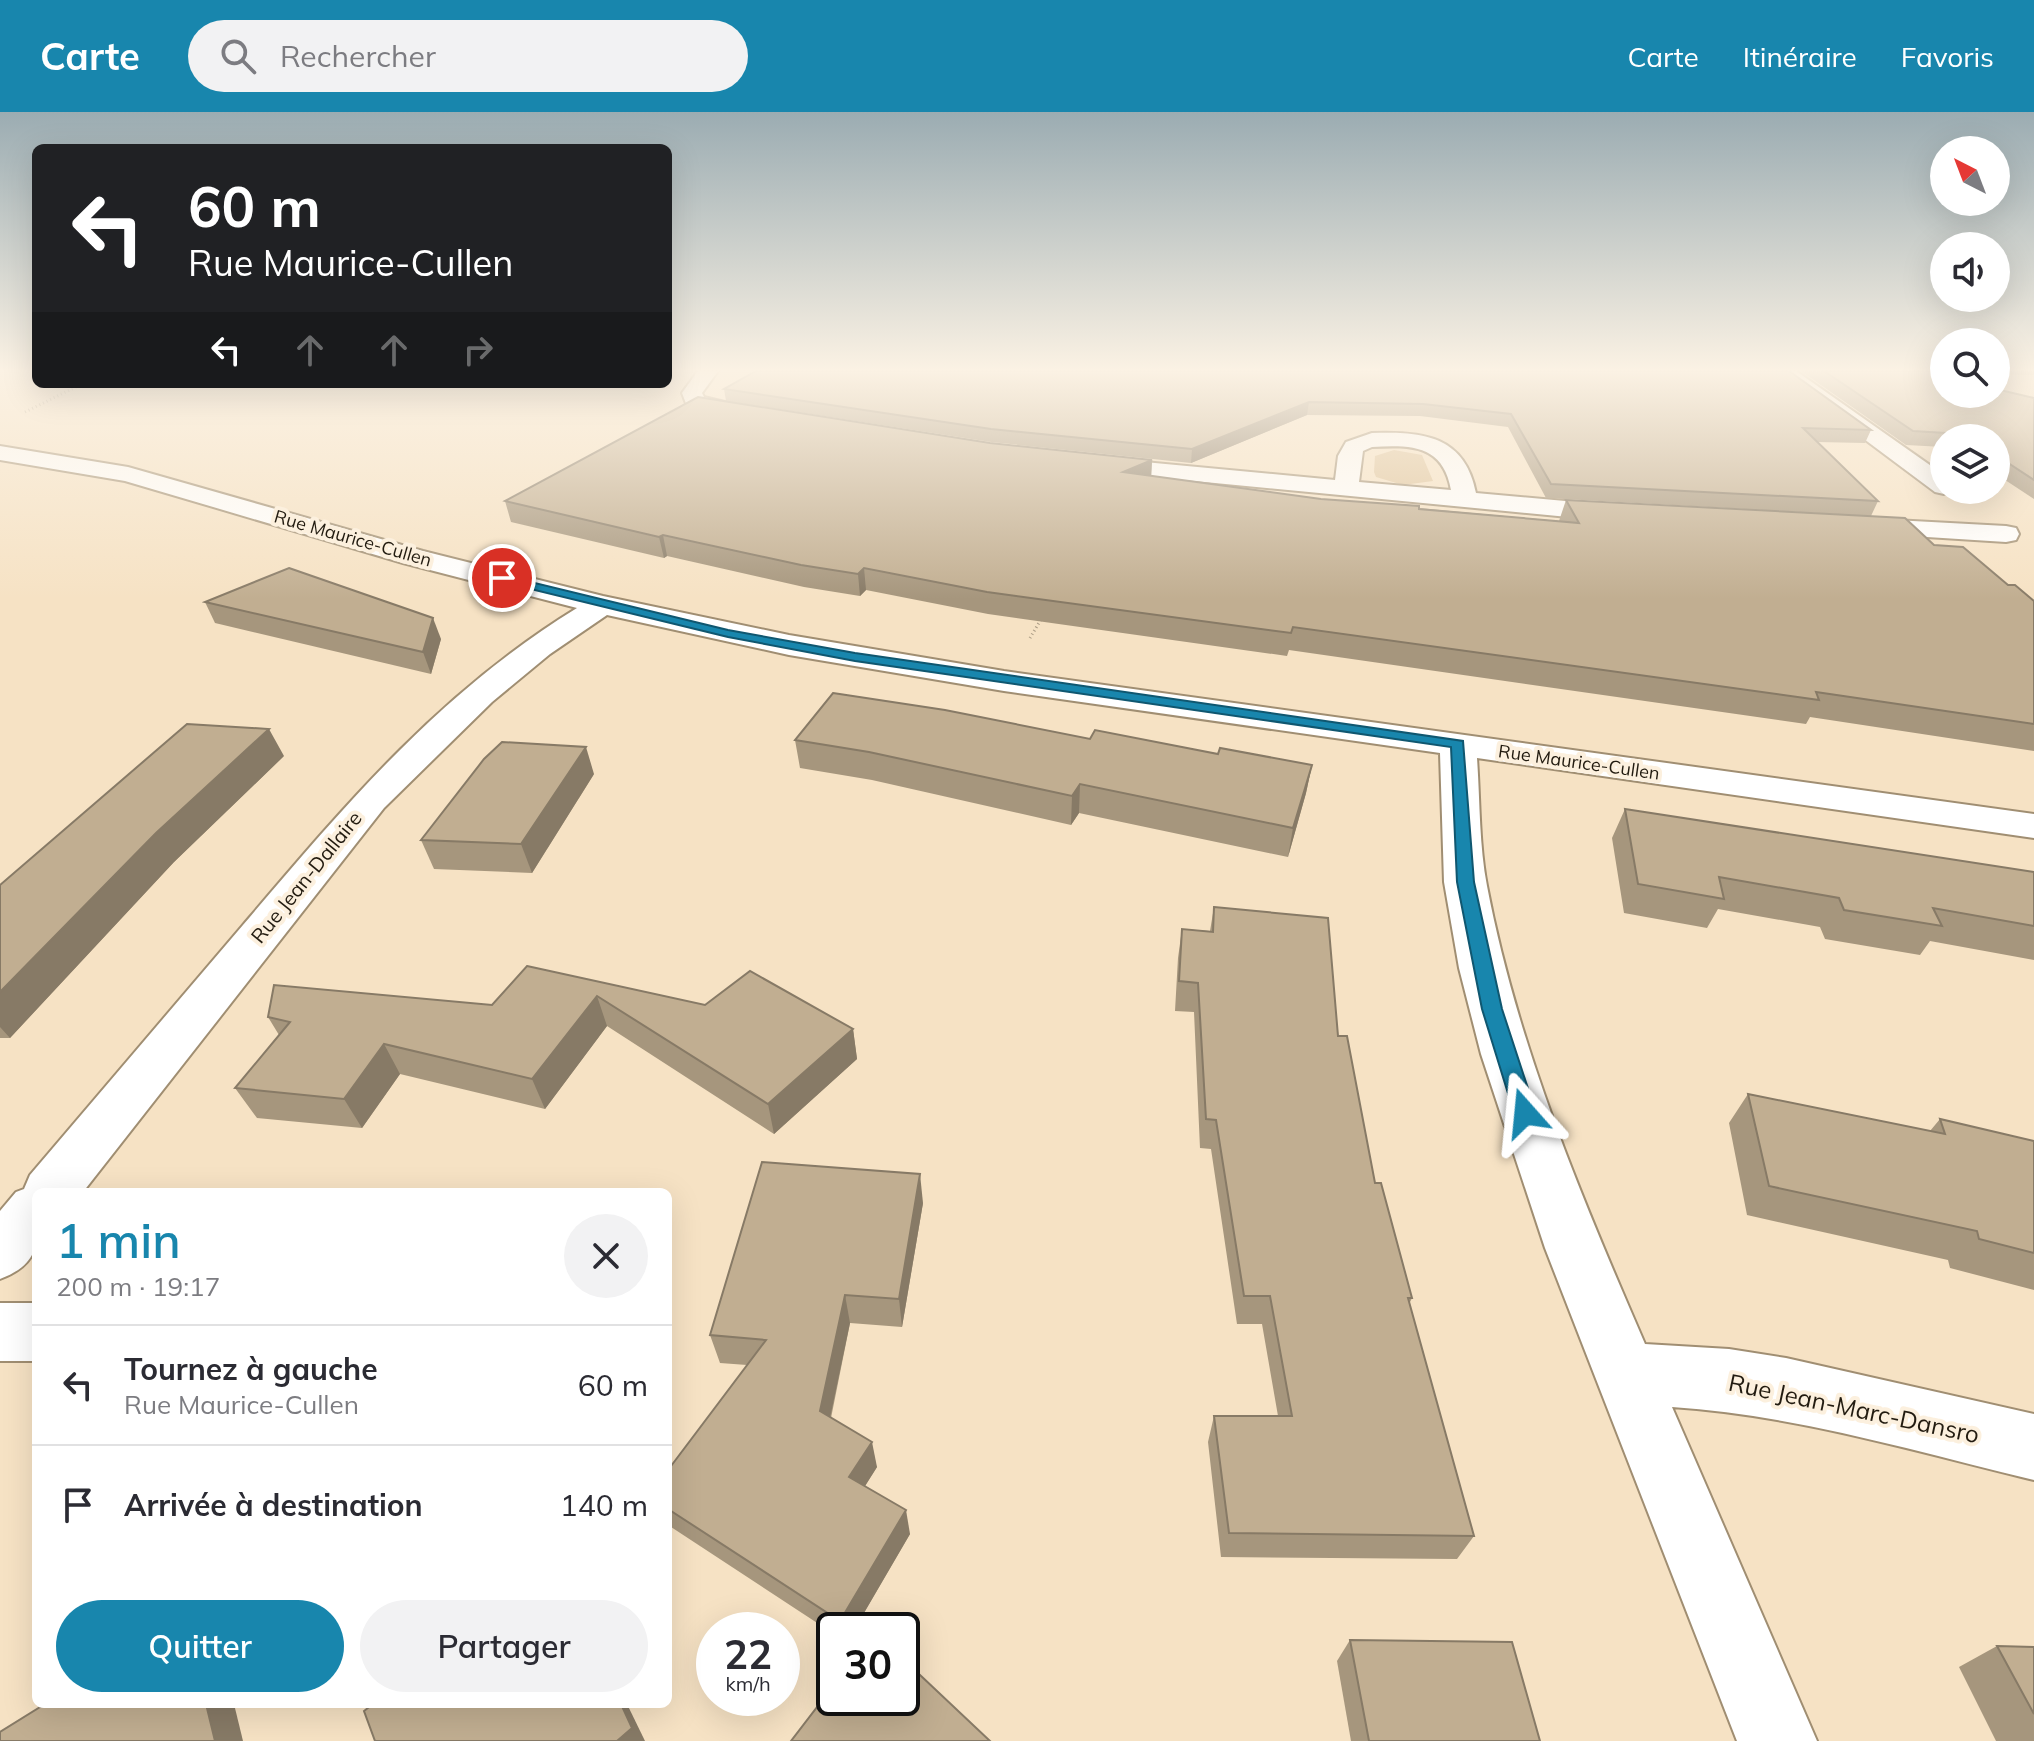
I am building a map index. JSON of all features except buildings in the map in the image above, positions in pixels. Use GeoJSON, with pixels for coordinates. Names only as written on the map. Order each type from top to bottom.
{"type":"FeatureCollection","features":[{"type":"Feature","properties":{"kind":"street"},"geometry":{"type":"LineString","coordinates":[[1346,490],[1355,447]]}},
{"type":"Feature","properties":{"kind":"street"},"geometry":{"type":"LineString","coordinates":[[1435,447],[1448,454],[1461,480],[1465,501]]}},
{"type":"Feature","properties":{"kind":"street"},"geometry":{"type":"LineString","coordinates":[[1888,447],[1930,477]]}},
{"type":"Feature","properties":{"kind":"street","name":"Rue Maurice-Cullen"},"geometry":{"type":"LineString","coordinates":[[0,453],[128,474],[413,557],[602,605],[855,657],[2034,826]]}},
{"type":"Feature","properties":{"kind":"street"},"geometry":{"type":"LineString","coordinates":[[1074,462],[1465,501],[1652,515]]}},
{"type":"Feature","properties":{"kind":"street"},"geometry":{"type":"LineString","coordinates":[[1966,504],[2029,552]]}},
{"type":"Feature","properties":{"kind":"street"},"geometry":{"type":"LineString","coordinates":[[1840,525],[2006,534]]}},
{"type":"Feature","properties":{"kind":"street","name":"Rue Jean-Dallaire"},"geometry":{"type":"LineString","coordinates":[[53,1188],[370,800],[422,747],[552,636],[602,605]]}},
{"type":"Feature","properties":{"kind":"street"},"geometry":{"type":"LineString","coordinates":[[1458,744],[1465,882],[1492,1009],[1525,1113],[1574,1248],[1777,1741]]}},
{"type":"Feature","properties":{"kind":"street"},"geometry":{"type":"LineString","coordinates":[[0,1253],[32,1214]]}},
{"type":"Feature","properties":{"kind":"street"},"geometry":{"type":"LineString","coordinates":[[0,1332],[32,1332]]}},
{"type":"Feature","properties":{"kind":"street","name":"Rue Jean-Marc-Dansro"},"geometry":{"type":"LineString","coordinates":[[1626,1374],[1729,1380],[1786,1389],[2034,1447]]}},
{"type":"Feature","properties":{"kind":"path"},"geometry":{"type":"LineString","coordinates":[[1028,642],[1044,614]]}},
{"type":"Feature","properties":{"kind":"shaded area"},"geometry":{"type":"Polygon","coordinates":[[[1394,450],[1422,455],[1433,481],[1403,485],[1376,477],[1375,456],[1394,450]]]}},
{"type":"Feature","properties":{"kind":"route"},"geometry":{"type":"LineString","coordinates":[[502,578],[602,605],[855,657],[1004,681],[1458,744],[1465,882],[1492,1009],[1525,1113]]}}]}
